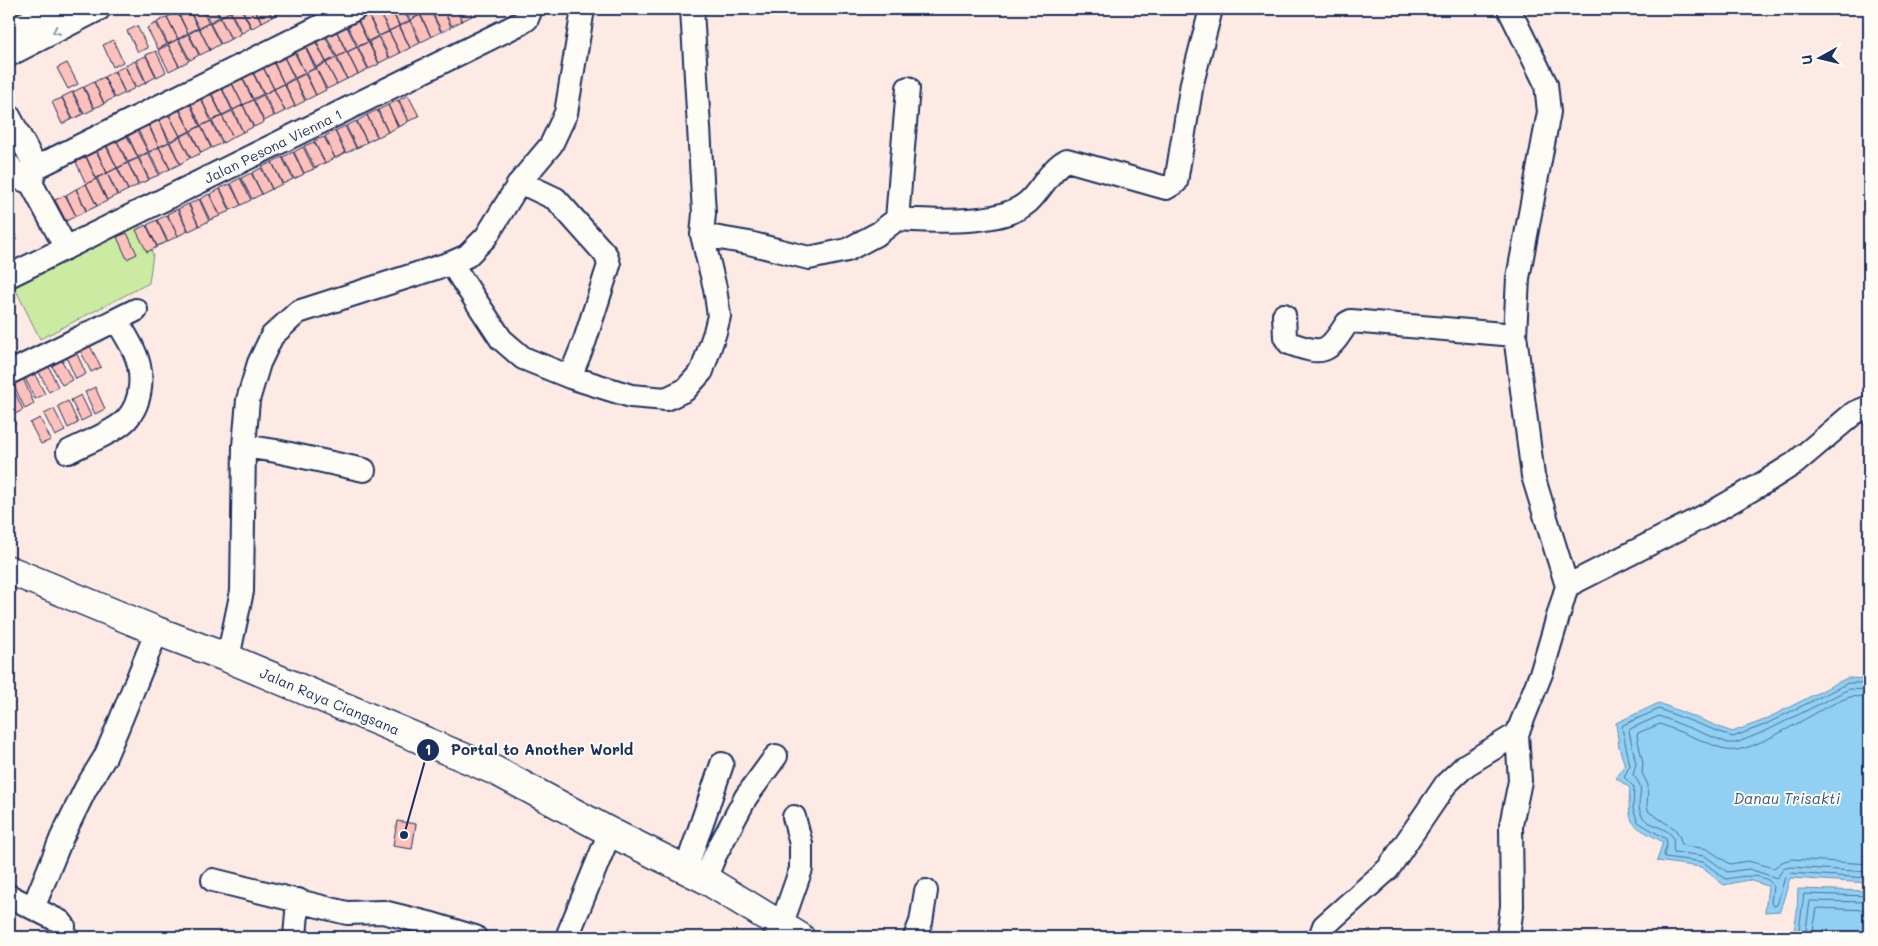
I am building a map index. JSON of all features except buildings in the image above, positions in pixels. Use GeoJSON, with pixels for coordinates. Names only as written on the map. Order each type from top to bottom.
{"type":"FeatureCollection","features":[{"type":"Feature","properties":{"kind":"main road","name":"Jalan Raya Ciangsana"},"geometry":{"type":"LineString","coordinates":[[9,570],[156,631],[228,658],[496,771],[610,832],[696,874],[790,931]]}},
{"type":"Feature","properties":{"kind":"street"},"geometry":{"type":"LineString","coordinates":[[9,32],[54,9]]}},
{"type":"Feature","properties":{"kind":"street"},"geometry":{"type":"LineString","coordinates":[[9,55],[99,9]]}},
{"type":"Feature","properties":{"kind":"street"},"geometry":{"type":"LineString","coordinates":[[20,174],[355,9]]}},
{"type":"Feature","properties":{"kind":"street","name":"Jalan Pesona Vienna 1"},"geometry":{"type":"LineString","coordinates":[[9,276],[522,24],[527,19],[531,9]]}},
{"type":"Feature","properties":{"kind":"street"},"geometry":{"type":"LineString","coordinates":[[228,658],[242,591],[244,446],[248,400],[259,363],[272,336],[298,312],[451,263],[467,256],[486,237],[520,182],[551,145],[566,114],[583,9]]}},
{"type":"Feature","properties":{"kind":"street"},"geometry":{"type":"LineString","coordinates":[[451,263],[501,339],[523,358],[570,377],[631,396],[666,398],[685,390],[702,371],[716,332],[719,316],[715,288],[702,235],[704,213],[692,9]]}},
{"type":"Feature","properties":{"kind":"street"},"geometry":{"type":"LineString","coordinates":[[702,235],[750,243],[809,258],[847,250],[879,233],[898,219],[943,222],[979,219],[1011,212],[1030,201],[1059,164],[1067,160],[1166,188],[1176,182],[1192,83],[1211,9]]}},
{"type":"Feature","properties":{"kind":"street"},"geometry":{"type":"LineString","coordinates":[[1508,937],[1512,906],[1512,825],[1520,781],[1517,734],[1542,672],[1567,586],[1533,476],[1514,335],[1518,278],[1549,112],[1546,84],[1509,9]]}},
{"type":"Feature","properties":{"kind":"street"},"geometry":{"type":"LineString","coordinates":[[898,219],[908,88]]}},
{"type":"Feature","properties":{"kind":"street"},"geometry":{"type":"LineString","coordinates":[[9,116],[20,174],[66,248]]}},
{"type":"Feature","properties":{"kind":"street"},"geometry":{"type":"LineString","coordinates":[[520,182],[556,199],[606,256],[608,261],[609,265],[597,303],[570,377]]}},
{"type":"Feature","properties":{"kind":"street"},"geometry":{"type":"LineString","coordinates":[[9,373],[126,315],[142,378],[138,400],[125,420],[68,452]]}},
{"type":"Feature","properties":{"kind":"street"},"geometry":{"type":"LineString","coordinates":[[1284,315],[1285,337],[1288,343],[1318,350],[1330,347],[1351,320],[1514,335]]}},
{"type":"Feature","properties":{"kind":"street"},"geometry":{"type":"LineString","coordinates":[[1567,586],[1718,509],[1765,482],[1795,463],[1854,413],[1869,407]]}},
{"type":"Feature","properties":{"kind":"street"},"geometry":{"type":"LineString","coordinates":[[244,446],[364,470]]}},
{"type":"Feature","properties":{"kind":"street"},"geometry":{"type":"LineString","coordinates":[[33,908],[62,837],[86,788],[105,757],[117,730],[156,631]]}},
{"type":"Feature","properties":{"kind":"street"},"geometry":{"type":"LineString","coordinates":[[1320,937],[1324,926],[1388,869],[1446,784],[1466,765],[1517,734]]}},
{"type":"Feature","properties":{"kind":"street"},"geometry":{"type":"LineString","coordinates":[[696,874],[715,855],[746,797],[776,756]]}},
{"type":"Feature","properties":{"kind":"street"},"geometry":{"type":"LineString","coordinates":[[696,874],[722,764]]}},
{"type":"Feature","properties":{"kind":"street"},"geometry":{"type":"LineString","coordinates":[[790,931],[801,869],[801,844],[794,817]]}},
{"type":"Feature","properties":{"kind":"street"},"geometry":{"type":"LineString","coordinates":[[567,937],[610,832]]}},
{"type":"Feature","properties":{"kind":"street"},"geometry":{"type":"LineString","coordinates":[[213,880],[347,913],[384,912],[475,937]]}},
{"type":"Feature","properties":{"kind":"street"},"geometry":{"type":"LineString","coordinates":[[915,937],[922,922],[926,891]]}},
{"type":"Feature","properties":{"kind":"street"},"geometry":{"type":"LineString","coordinates":[[9,896],[61,922],[64,926],[63,937]]}},
{"type":"Feature","properties":{"kind":"street"},"geometry":{"type":"LineString","coordinates":[[295,937],[298,900]]}},
{"type":"Feature","properties":{"kind":"green space"},"geometry":{"type":"Polygon","coordinates":[[[133,213],[153,254],[149,283],[40,339],[9,276],[133,213]]]}},
{"type":"Feature","properties":{"kind":"water","name":"Danau Trisakti"},"geometry":{"type":"Polygon","coordinates":[[[1847,678],[1869,679],[1869,883],[1790,878],[1780,911],[1765,912],[1768,886],[1748,880],[1724,885],[1701,867],[1657,861],[1663,842],[1633,823],[1629,810],[1630,788],[1616,778],[1625,766],[1619,747],[1616,723],[1659,703],[1732,732],[1762,721],[1847,678]]]}},
{"type":"Feature","properties":{"kind":"water"},"geometry":{"type":"Polygon","coordinates":[[[1798,889],[1869,891],[1869,937],[1793,937],[1798,889]]]}},
{"type":"Feature","properties":{"kind":"place","name":"Portal to Another World"},"geometry":{"type":"Point","coordinates":[404,835]}}]}
